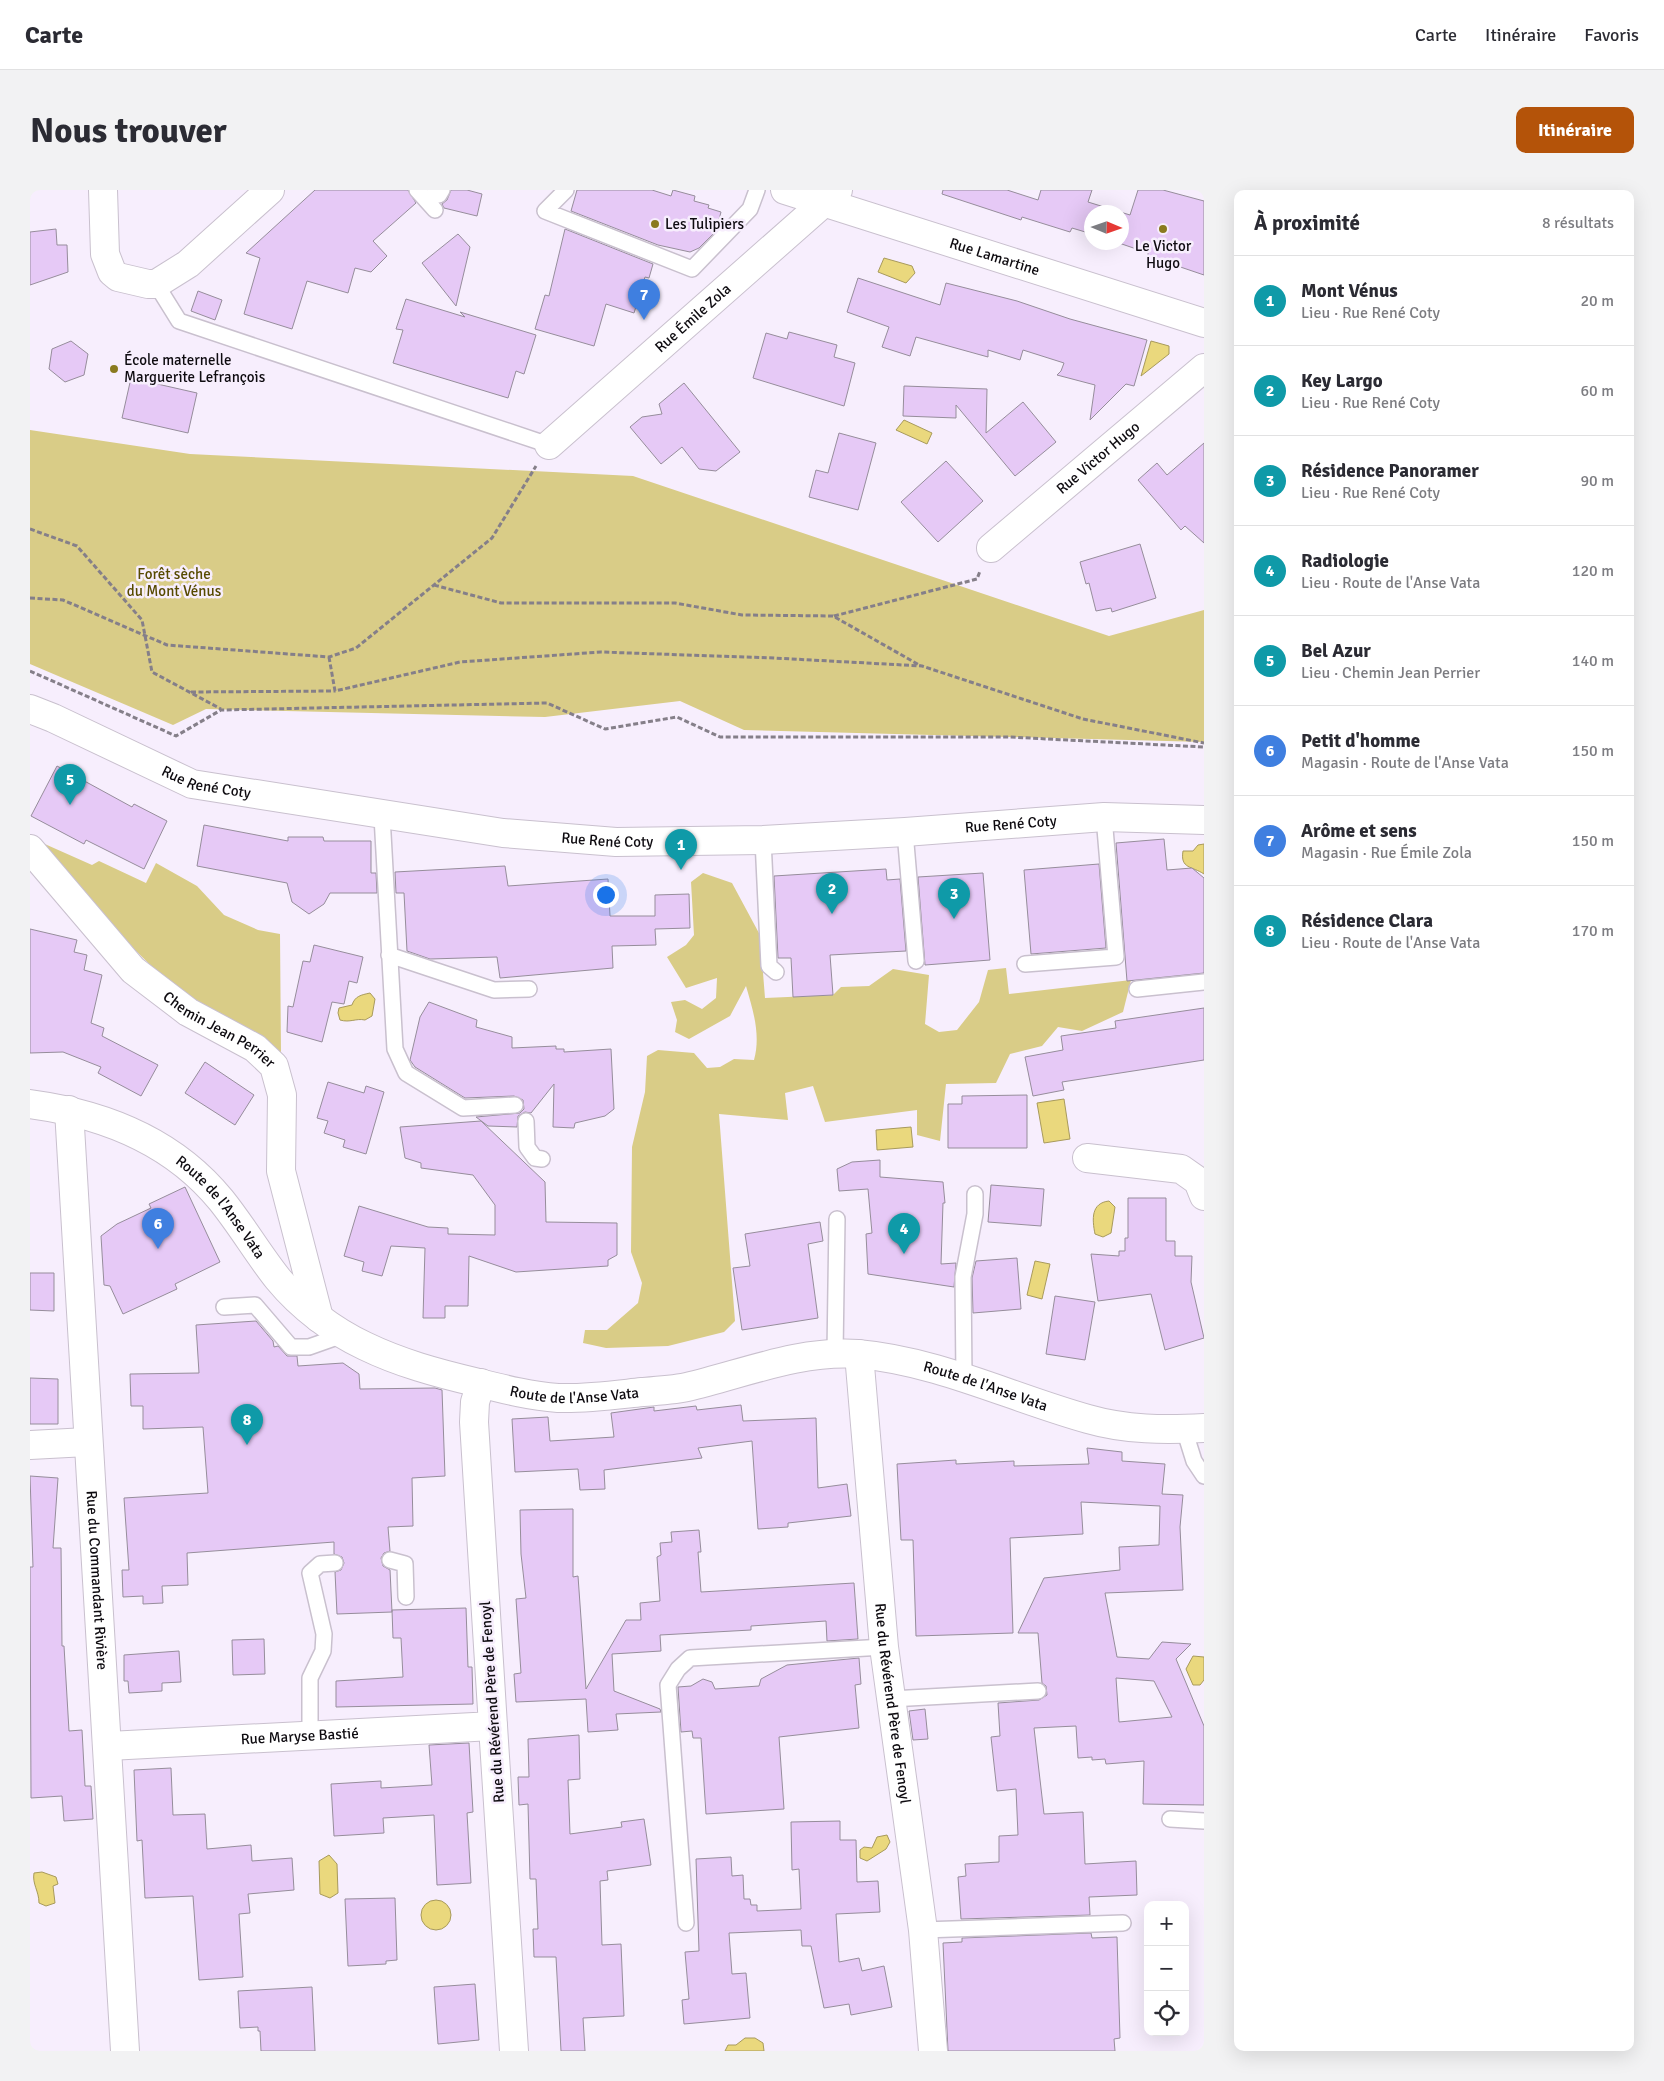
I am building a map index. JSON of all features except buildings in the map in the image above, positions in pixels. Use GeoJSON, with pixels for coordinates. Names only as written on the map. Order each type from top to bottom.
{"type":"FeatureCollection","features":[{"type":"Feature","properties":{"kind":"street"},"geometry":{"type":"LineString","coordinates":[[103,190],[105,254],[112,272],[118,277],[148,284],[156,284],[188,264],[270,190]]}},
{"type":"Feature","properties":{"kind":"street","name":"Rue Lamartine"},"geometry":{"type":"LineString","coordinates":[[785,190],[831,196],[1204,323]]}},
{"type":"Feature","properties":{"kind":"street","name":"Rue Émile Zola"},"geometry":{"type":"LineString","coordinates":[[549,445],[831,196]]}},
{"type":"Feature","properties":{"kind":"street","name":"Rue Victor Hugo"},"geometry":{"type":"LineString","coordinates":[[991,548],[1204,368]]}},
{"type":"Feature","properties":{"kind":"street","name":"Rue René Coty"},"geometry":{"type":"LineString","coordinates":[[30,709],[192,784],[382,816],[503,833],[616,842],[763,840],[905,832],[1104,817],[1204,820]]}},
{"type":"Feature","properties":{"kind":"street","name":"Chemin Jean Perrier"},"geometry":{"type":"LineString","coordinates":[[30,849],[134,970],[188,1012],[255,1048],[274,1066],[282,1095],[280,1171],[319,1318]]}},
{"type":"Feature","properties":{"kind":"street","name":"Route de l'Anse Vata"},"geometry":{"type":"LineString","coordinates":[[30,1104],[69,1110],[132,1131],[193,1170],[222,1201],[280,1282],[319,1318],[343,1335],[397,1361],[518,1393],[556,1398],[683,1388],[780,1361],[847,1354],[892,1358],[964,1378],[1090,1420],[1136,1429],[1194,1428]]}},
{"type":"Feature","properties":{"kind":"street","name":"Rue du Commandant Rivière"},"geometry":{"type":"LineString","coordinates":[[69,1110],[87,1442],[108,1746],[125,2051]]}},
{"type":"Feature","properties":{"kind":"street"},"geometry":{"type":"LineString","coordinates":[[1087,1158],[1181,1169],[1198,1181],[1204,1196]]}},
{"type":"Feature","properties":{"kind":"street","name":"Rue du Révérend Père de Fenoyl"},"geometry":{"type":"LineString","coordinates":[[847,1354],[884,1647],[923,1930],[933,2051]]}},
{"type":"Feature","properties":{"kind":"street","name":"Rue du Révérend Père de Fenoyl"},"geometry":{"type":"LineString","coordinates":[[481,1384],[475,1402],[474,1422],[514,2051]]}},
{"type":"Feature","properties":{"kind":"street"},"geometry":{"type":"LineString","coordinates":[[30,1445],[87,1442]]}},
{"type":"Feature","properties":{"kind":"street","name":"Rue Maryse Bastié"},"geometry":{"type":"LineString","coordinates":[[108,1746],[493,1726]]}},
{"type":"Feature","properties":{"kind":"lane"},"geometry":{"type":"LineString","coordinates":[[417,190],[435,210]]}},
{"type":"Feature","properties":{"kind":"lane"},"geometry":{"type":"LineString","coordinates":[[435,190],[439,195],[442,190]]}},
{"type":"Feature","properties":{"kind":"lane"},"geometry":{"type":"LineString","coordinates":[[566,190],[545,212],[692,269],[750,209],[756,190]]}},
{"type":"Feature","properties":{"kind":"lane"},"geometry":{"type":"LineString","coordinates":[[156,284],[179,320],[549,445]]}},
{"type":"Feature","properties":{"kind":"lane"},"geometry":{"type":"LineString","coordinates":[[382,816],[395,1049],[406,1073],[462,1108],[515,1106]]}},
{"type":"Feature","properties":{"kind":"lane"},"geometry":{"type":"LineString","coordinates":[[1025,964],[1116,957],[1104,817]]}},
{"type":"Feature","properties":{"kind":"lane"},"geometry":{"type":"LineString","coordinates":[[905,832],[916,961]]}},
{"type":"Feature","properties":{"kind":"lane"},"geometry":{"type":"LineString","coordinates":[[763,840],[769,966],[776,972]]}},
{"type":"Feature","properties":{"kind":"lane"},"geometry":{"type":"LineString","coordinates":[[389,955],[494,990],[529,989]]}},
{"type":"Feature","properties":{"kind":"lane"},"geometry":{"type":"LineString","coordinates":[[1137,989],[1204,982]]}},
{"type":"Feature","properties":{"kind":"lane"},"geometry":{"type":"LineString","coordinates":[[526,1121],[528,1147],[535,1158],[542,1159]]}},
{"type":"Feature","properties":{"kind":"lane"},"geometry":{"type":"LineString","coordinates":[[964,1378],[963,1277],[974,1214],[975,1194]]}},
{"type":"Feature","properties":{"kind":"lane"},"geometry":{"type":"LineString","coordinates":[[837,1219],[847,1354]]}},
{"type":"Feature","properties":{"kind":"lane"},"geometry":{"type":"LineString","coordinates":[[224,1307],[255,1305],[291,1347],[309,1347],[343,1335]]}},
{"type":"Feature","properties":{"kind":"lane"},"geometry":{"type":"LineString","coordinates":[[1194,1428],[1194,1461],[1204,1476]]}},
{"type":"Feature","properties":{"kind":"lane"},"geometry":{"type":"LineString","coordinates":[[390,1560],[405,1564],[406,1597]]}},
{"type":"Feature","properties":{"kind":"lane"},"geometry":{"type":"LineString","coordinates":[[310,1735],[310,1678],[323,1651],[324,1634],[310,1573],[320,1564],[335,1563]]}},
{"type":"Feature","properties":{"kind":"lane"},"geometry":{"type":"LineString","coordinates":[[686,1923],[668,1685],[678,1669],[690,1658],[884,1647]]}},
{"type":"Feature","properties":{"kind":"lane"},"geometry":{"type":"LineString","coordinates":[[891,1698],[1038,1691]]}},
{"type":"Feature","properties":{"kind":"lane"},"geometry":{"type":"LineString","coordinates":[[1170,1819],[1204,1821]]}},
{"type":"Feature","properties":{"kind":"lane"},"geometry":{"type":"LineString","coordinates":[[923,1930],[1123,1923]]}},
{"type":"Feature","properties":{"kind":"path"},"geometry":{"type":"LineString","coordinates":[[30,598],[63,600],[167,645],[329,657],[356,648],[492,538],[549,445]]}},
{"type":"Feature","properties":{"kind":"path"},"geometry":{"type":"LineString","coordinates":[[30,529],[77,546],[142,620],[143,635],[152,672],[221,710]]}},
{"type":"Feature","properties":{"kind":"path"},"geometry":{"type":"LineString","coordinates":[[434,585],[501,603],[675,603],[742,616],[833,616],[977,579],[991,548]]}},
{"type":"Feature","properties":{"kind":"path"},"geometry":{"type":"LineString","coordinates":[[833,616],[922,666],[1083,719],[1204,743]]}},
{"type":"Feature","properties":{"kind":"path"},"geometry":{"type":"LineString","coordinates":[[189,692],[335,691],[460,662],[601,652],[774,658],[922,666]]}},
{"type":"Feature","properties":{"kind":"path"},"geometry":{"type":"LineString","coordinates":[[329,657],[335,691]]}},
{"type":"Feature","properties":{"kind":"path"},"geometry":{"type":"LineString","coordinates":[[30,671],[176,736],[221,710],[547,703],[605,729],[677,717],[720,737],[1009,737],[1204,747]]}},
{"type":"Feature","properties":{"kind":"green space","name":"Forêt sèche du Mont Vénus"},"geometry":{"type":"Polygon","coordinates":[[[30,430],[190,454],[633,476],[1109,636],[1204,610],[1204,742],[744,730],[680,701],[545,717],[206,709],[173,725],[30,664],[30,430]]]}},
{"type":"Feature","properties":{"kind":"green space"},"geometry":{"type":"Polygon","coordinates":[[[38,841],[92,865],[99,861],[146,883],[156,863],[197,886],[224,915],[258,930],[280,934],[281,1054],[215,1012],[176,990],[135,950],[38,841]]]}},
{"type":"Feature","properties":{"kind":"green space"},"geometry":{"type":"Polygon","coordinates":[[[703,873],[732,883],[760,935],[765,998],[833,995],[841,987],[869,986],[893,969],[929,975],[925,1024],[939,1032],[957,1030],[979,1002],[988,970],[1006,968],[1009,994],[1131,980],[1123,1012],[1082,1031],[1058,1027],[1042,1046],[1010,1054],[996,1083],[946,1084],[940,1141],[917,1135],[917,1110],[825,1122],[813,1086],[785,1093],[788,1120],[719,1114],[735,1321],[724,1332],[668,1346],[606,1348],[583,1343],[585,1330],[607,1330],[638,1303],[642,1283],[631,1252],[632,1147],[645,1092],[647,1056],[658,1050],[694,1053],[707,1068],[720,1067],[734,1059],[754,1060],[757,1041],[753,1013],[746,986],[730,1016],[689,1039],[675,1032],[677,1020],[671,1002],[685,1000],[702,1009],[716,998],[717,978],[686,988],[667,957],[686,945],[694,935],[691,882],[703,873]]]}},
{"type":"Feature","properties":{"kind":"shaded area"},"geometry":{"type":"Polygon","coordinates":[[[884,258],[912,266],[915,273],[906,283],[878,272],[884,258]]]}},
{"type":"Feature","properties":{"kind":"shaded area"},"geometry":{"type":"Polygon","coordinates":[[[1151,341],[1169,346],[1169,354],[1141,376],[1151,341]]]}},
{"type":"Feature","properties":{"kind":"shaded area"},"geometry":{"type":"Polygon","coordinates":[[[904,420],[932,433],[927,444],[896,430],[904,420]]]}},
{"type":"Feature","properties":{"kind":"shaded area"},"geometry":{"type":"Polygon","coordinates":[[[1204,844],[1204,874],[1185,864],[1183,861],[1183,851],[1193,851],[1198,845],[1204,844]]]}},
{"type":"Feature","properties":{"kind":"shaded area"},"geometry":{"type":"Polygon","coordinates":[[[370,993],[375,999],[372,1016],[365,1020],[340,1020],[339,1008],[352,1005],[361,995],[370,993]]]}},
{"type":"Feature","properties":{"kind":"shaded area"},"geometry":{"type":"Polygon","coordinates":[[[1064,1099],[1070,1139],[1044,1143],[1037,1103],[1064,1099]]]}},
{"type":"Feature","properties":{"kind":"shaded area"},"geometry":{"type":"Polygon","coordinates":[[[911,1127],[913,1147],[877,1150],[876,1130],[911,1127]]]}},
{"type":"Feature","properties":{"kind":"shaded area"},"geometry":{"type":"Polygon","coordinates":[[[1109,1201],[1115,1207],[1111,1233],[1103,1237],[1095,1234],[1093,1217],[1099,1205],[1109,1201]]]}},
{"type":"Feature","properties":{"kind":"shaded area"},"geometry":{"type":"Polygon","coordinates":[[[1035,1261],[1050,1264],[1042,1299],[1027,1295],[1035,1261]]]}},
{"type":"Feature","properties":{"kind":"shaded area"},"geometry":{"type":"Polygon","coordinates":[[[1193,1656],[1204,1657],[1204,1680],[1200,1685],[1193,1685],[1186,1669],[1193,1656]]]}},
{"type":"Feature","properties":{"kind":"shaded area"},"geometry":{"type":"Polygon","coordinates":[[[887,1835],[890,1842],[886,1849],[867,1861],[860,1858],[860,1850],[864,1847],[872,1848],[877,1837],[887,1835]]]}},
{"type":"Feature","properties":{"kind":"shaded area"},"geometry":{"type":"Polygon","coordinates":[[[329,1855],[337,1864],[338,1893],[330,1898],[320,1894],[319,1861],[329,1855]]]}},
{"type":"Feature","properties":{"kind":"shaded area"},"geometry":{"type":"Polygon","coordinates":[[[42,1872],[56,1877],[58,1884],[53,1886],[55,1903],[46,1906],[39,1903],[34,1881],[34,1873],[42,1872]]]}},
{"type":"Feature","properties":{"kind":"shaded area"},"geometry":{"type":"Polygon","coordinates":[[[436,1900],[447,1904],[451,1915],[447,1926],[436,1930],[425,1926],[421,1915],[425,1904],[436,1900]]]}},
{"type":"Feature","properties":{"kind":"shaded area"},"geometry":{"type":"Polygon","coordinates":[[[745,2038],[755,2038],[763,2043],[764,2051],[725,2051],[728,2045],[736,2045],[745,2038]]]}},
{"type":"Feature","properties":{"kind":"place","name":"Les Tulipiers"},"geometry":{"type":"Point","coordinates":[655,224]}},
{"type":"Feature","properties":{"kind":"place","name":"Le Victor Hugo"},"geometry":{"type":"Point","coordinates":[1163,229]}},
{"type":"Feature","properties":{"kind":"place","name":"Arôme et sens"},"geometry":{"type":"Point","coordinates":[644,320]}},
{"type":"Feature","properties":{"kind":"place","name":"École maternelle Marguerite Lefrançois"},"geometry":{"type":"Point","coordinates":[114,369]}},
{"type":"Feature","properties":{"kind":"place","name":"Bel Azur"},"geometry":{"type":"Point","coordinates":[70,805]}},
{"type":"Feature","properties":{"kind":"place","name":"Mont Vénus"},"geometry":{"type":"Point","coordinates":[681,870]}},
{"type":"Feature","properties":{"kind":"place","name":"Key Largo"},"geometry":{"type":"Point","coordinates":[832,914]}},
{"type":"Feature","properties":{"kind":"place","name":"Résidence Panoramer"},"geometry":{"type":"Point","coordinates":[954,919]}},
{"type":"Feature","properties":{"kind":"place","name":"Petit d'homme"},"geometry":{"type":"Point","coordinates":[158,1249]}},
{"type":"Feature","properties":{"kind":"place","name":"Radiologie"},"geometry":{"type":"Point","coordinates":[904,1254]}},
{"type":"Feature","properties":{"kind":"place","name":"Résidence Clara"},"geometry":{"type":"Point","coordinates":[247,1445]}}]}
